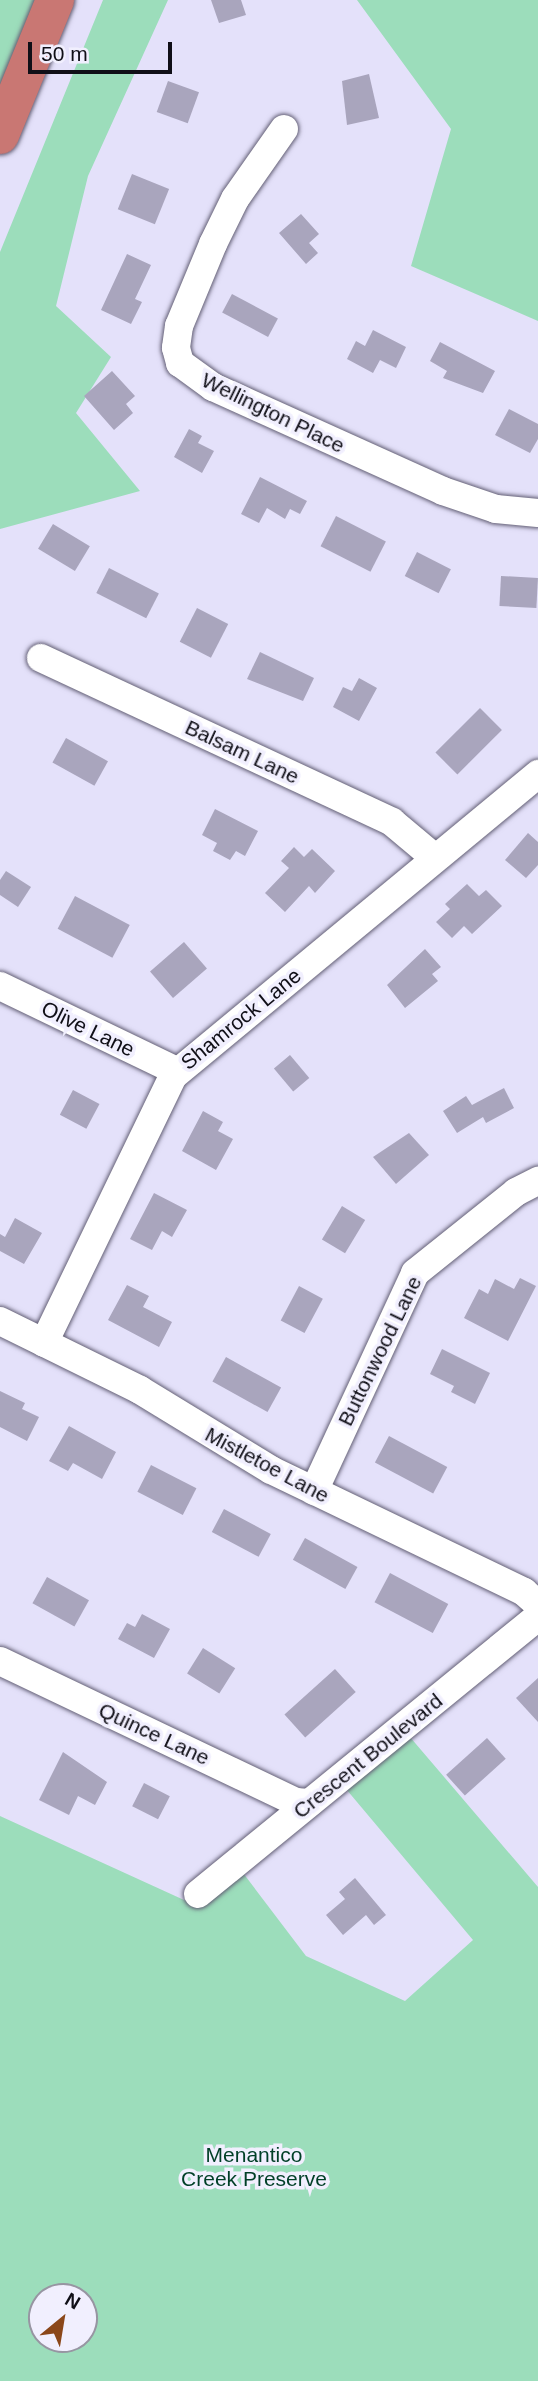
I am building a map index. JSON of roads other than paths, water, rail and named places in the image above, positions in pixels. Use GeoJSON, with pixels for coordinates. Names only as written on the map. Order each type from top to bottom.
{"type":"FeatureCollection","features":[{"type":"Feature","properties":{"kind":"highway"},"geometry":{"type":"LineString","coordinates":[[0,135],[55,0]]}},
{"type":"Feature","properties":{"kind":"highway"},"geometry":{"type":"LineString","coordinates":[[21,84],[62,0]]}},
{"type":"Feature","properties":{"kind":"street","name":"Wellington Place"},"geometry":{"type":"LineString","coordinates":[[284,129],[235,199],[213,244],[179,326],[176,348],[180,363],[212,387],[443,491],[496,509],[538,513]]}},
{"type":"Feature","properties":{"kind":"street","name":"Balsam Lane"},"geometry":{"type":"LineString","coordinates":[[41,659],[392,822],[435,858]]}},
{"type":"Feature","properties":{"kind":"street","name":"Shamrock Lane"},"geometry":{"type":"LineString","coordinates":[[44,1343],[163,1091],[177,1071],[538,774]]}},
{"type":"Feature","properties":{"kind":"street","name":"Olive Lane"},"geometry":{"type":"LineString","coordinates":[[0,986],[177,1071]]}},
{"type":"Feature","properties":{"kind":"street","name":"Buttonwood Lane"},"geometry":{"type":"LineString","coordinates":[[314,1491],[415,1273],[516,1192],[538,1181]]}},
{"type":"Feature","properties":{"kind":"street","name":"Mistletoe Lane"},"geometry":{"type":"LineString","coordinates":[[0,1321],[140,1390],[208,1435],[314,1491],[524,1592],[538,1604]]}},
{"type":"Feature","properties":{"kind":"street","name":"Crescent Boulevard"},"geometry":{"type":"LineString","coordinates":[[198,1894],[538,1618]]}},
{"type":"Feature","properties":{"kind":"street","name":"Quince Lane"},"geometry":{"type":"LineString","coordinates":[[0,1661],[296,1802],[309,1803]]}},
{"type":"Feature","properties":{"kind":"park label","name":"Menantico Creek Preserve"},"geometry":{"type":"Point","coordinates":[254,2167]}}]}
